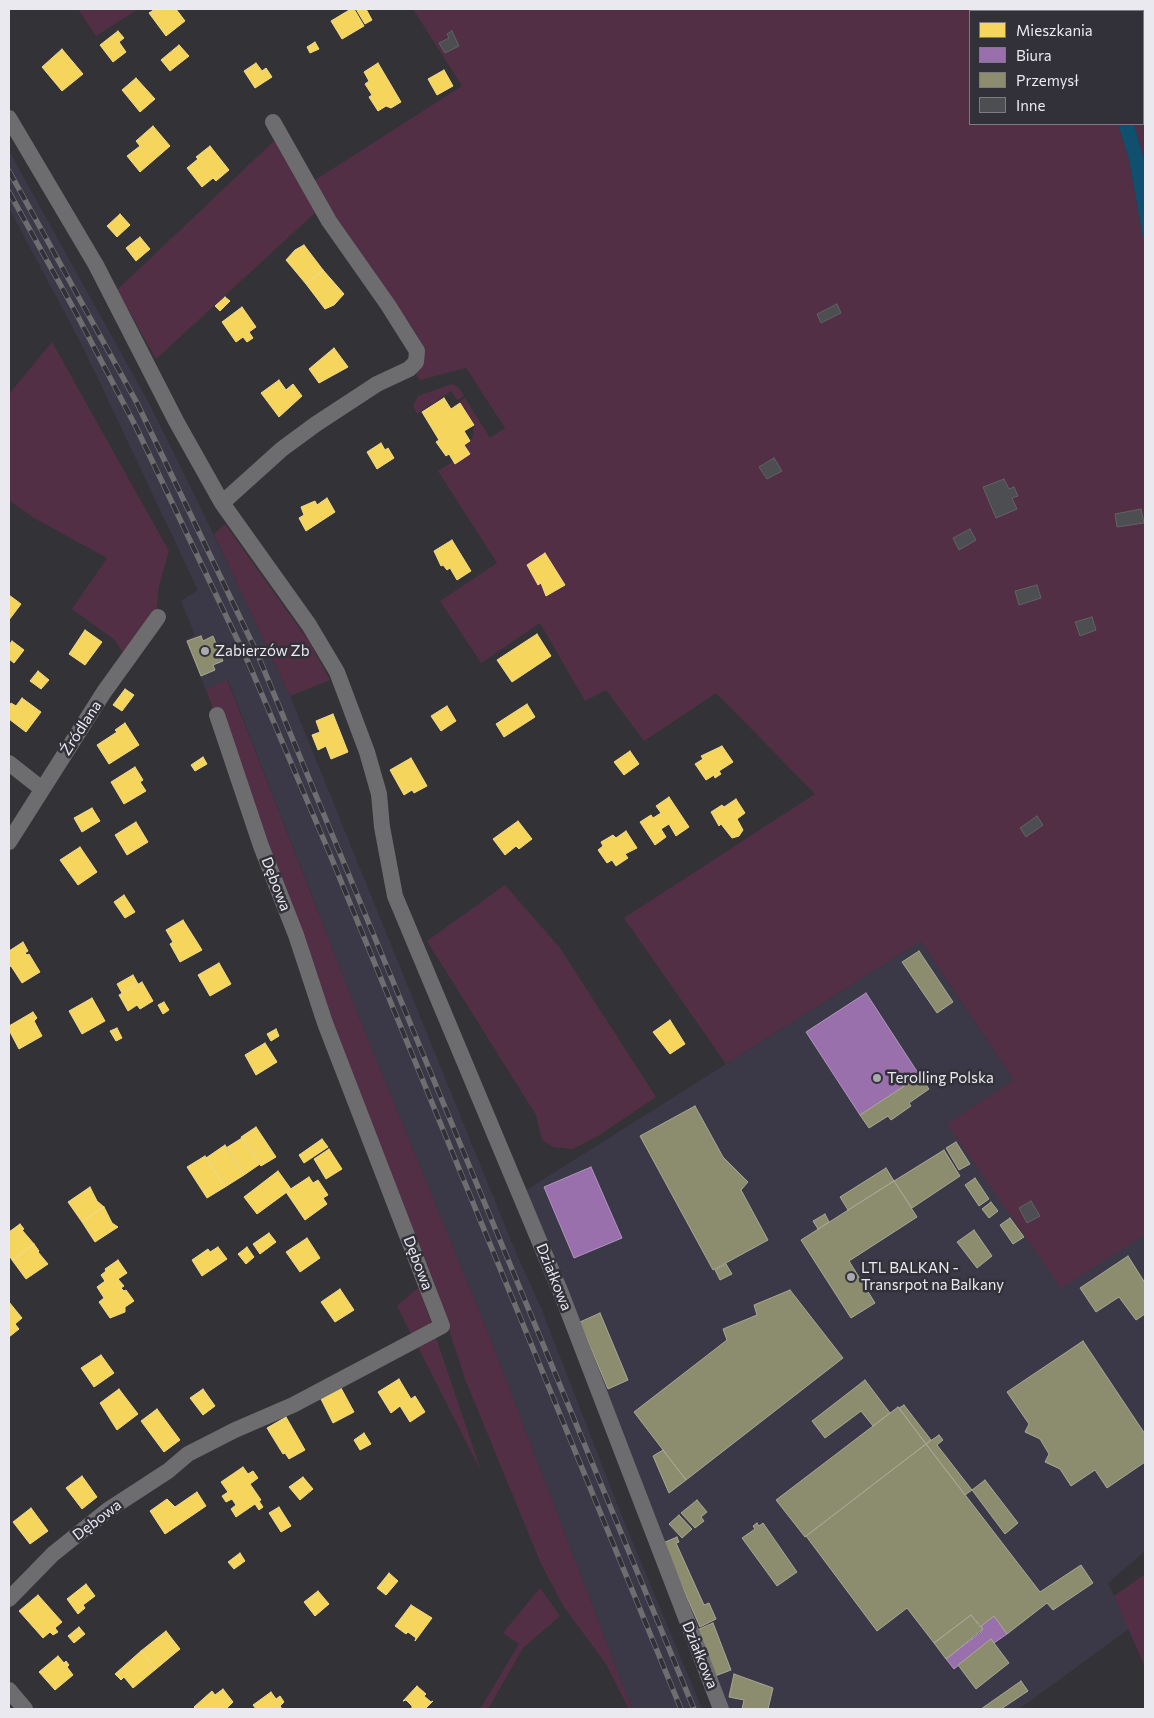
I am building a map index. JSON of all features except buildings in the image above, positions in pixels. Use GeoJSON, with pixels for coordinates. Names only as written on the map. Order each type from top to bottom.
{"type":"FeatureCollection","features":[{"type":"Feature","properties":{"kind":"street","name":"Działkowa"},"geometry":{"type":"LineString","coordinates":[[9,118],[96,265],[176,421],[222,503],[309,625],[337,672],[367,752],[379,794],[385,846],[395,896],[561,1293],[721,1709]]}},
{"type":"Feature","properties":{"kind":"street"},"geometry":{"type":"LineString","coordinates":[[222,503],[282,449],[316,424],[377,384],[409,369],[416,362],[417,351],[393,312],[329,221],[273,122]]}},
{"type":"Feature","properties":{"kind":"street","name":"Źródlana"},"geometry":{"type":"LineString","coordinates":[[9,842],[104,692],[158,617]]}},
{"type":"Feature","properties":{"kind":"street","name":"Dębowa"},"geometry":{"type":"LineString","coordinates":[[9,1599],[53,1554],[108,1510],[168,1471],[188,1454],[235,1430],[301,1401],[442,1326],[328,1032],[296,935],[261,846],[217,715]]}},
{"type":"Feature","properties":{"kind":"street"},"geometry":{"type":"LineString","coordinates":[[9,763],[42,789]]}},
{"type":"Feature","properties":{"kind":"street"},"geometry":{"type":"LineString","coordinates":[[9,1690],[25,1709]]}},
{"type":"Feature","properties":{"kind":"shaded area"},"geometry":{"type":"Polygon","coordinates":[[[78,9],[138,9],[96,36],[78,9]]]}},
{"type":"Feature","properties":{"kind":"shaded area"},"geometry":{"type":"Polygon","coordinates":[[[413,9],[1062,10],[969,10],[969,125],[1118,125],[1129,160],[1145,249],[1145,1238],[1143,1236],[1061,1288],[947,1124],[1014,1080],[921,941],[726,1064],[624,918],[815,794],[716,693],[644,741],[606,690],[585,701],[540,623],[481,663],[440,601],[497,563],[438,471],[468,452],[464,445],[469,444],[473,436],[474,424],[459,402],[465,398],[490,438],[505,428],[466,368],[420,380],[413,370],[424,354],[417,335],[312,182],[462,86],[413,9]]]}},
{"type":"Feature","properties":{"kind":"shaded area"},"geometry":{"type":"Polygon","coordinates":[[[1144,56],[1145,59],[1145,163],[1134,125],[1144,125],[1144,56]]]}},
{"type":"Feature","properties":{"kind":"shaded area"},"geometry":{"type":"Polygon","coordinates":[[[275,140],[317,211],[156,359],[117,290],[275,140]]]}},
{"type":"Feature","properties":{"kind":"shaded area"},"geometry":{"type":"Polygon","coordinates":[[[9,151],[151,407],[290,696],[516,1253],[541,1308],[621,1514],[702,1709],[632,1709],[487,1330],[365,1032],[228,680],[206,690],[185,640],[195,635],[181,601],[198,590],[83,347],[9,208],[9,151]]]}},
{"type":"Feature","properties":{"kind":"shaded area"},"geometry":{"type":"Polygon","coordinates":[[[52,342],[169,551],[159,586],[156,614],[125,656],[115,640],[72,609],[107,558],[34,518],[9,500],[9,394],[52,342]]]}},
{"type":"Feature","properties":{"kind":"shaded area"},"geometry":{"type":"Polygon","coordinates":[[[452,384],[459,388],[464,396],[457,400],[451,391],[417,414],[413,406],[418,396],[452,384]]]}},
{"type":"Feature","properties":{"kind":"shaded area"},"geometry":{"type":"Polygon","coordinates":[[[225,524],[308,640],[330,680],[290,696],[214,534],[225,524]]]}},
{"type":"Feature","properties":{"kind":"shaded area"},"geometry":{"type":"Polygon","coordinates":[[[227,679],[365,1032],[487,1330],[632,1709],[629,1709],[606,1664],[564,1607],[541,1564],[465,1379],[433,1280],[350,1076],[206,690],[227,679]]]}},
{"type":"Feature","properties":{"kind":"shaded area"},"geometry":{"type":"Polygon","coordinates":[[[505,885],[560,948],[656,1097],[598,1136],[573,1149],[553,1147],[542,1140],[536,1115],[427,941],[505,885]]]}},
{"type":"Feature","properties":{"kind":"shaded area"},"geometry":{"type":"Polygon","coordinates":[[[921,941],[1014,1080],[948,1124],[1061,1287],[1144,1235],[1145,1238],[1145,1551],[1108,1583],[1130,1628],[1019,1709],[724,1709],[525,1191],[921,941]]]}},
{"type":"Feature","properties":{"kind":"shaded area"},"geometry":{"type":"Polygon","coordinates":[[[419,1287],[481,1471],[397,1306],[419,1287]]]}},
{"type":"Feature","properties":{"kind":"shaded area"},"geometry":{"type":"Polygon","coordinates":[[[1145,1574],[1145,1667],[1114,1596],[1145,1574]]]}},
{"type":"Feature","properties":{"kind":"shaded area"},"geometry":{"type":"Polygon","coordinates":[[[540,1588],[560,1616],[523,1648],[488,1709],[480,1709],[519,1644],[503,1633],[540,1588]]]}},
{"type":"Feature","properties":{"kind":"water"},"geometry":{"type":"Polygon","coordinates":[[[1118,125],[1134,125],[1145,163],[1145,249],[1129,160],[1118,125]]]}},
{"type":"Feature","properties":{"kind":"railway"},"geometry":{"type":"LineString","coordinates":[[9,171],[137,403],[257,653],[694,1709]]}},
{"type":"Feature","properties":{"kind":"railway"},"geometry":{"type":"LineString","coordinates":[[9,192],[136,427],[249,664],[329,852],[681,1709]]}},
{"type":"Feature","properties":{"kind":"place","name":"Zabierzów Zb"},"geometry":{"type":"Point","coordinates":[205,651]}},
{"type":"Feature","properties":{"kind":"place","name":"Terolling Polska"},"geometry":{"type":"Point","coordinates":[877,1078]}},
{"type":"Feature","properties":{"kind":"place","name":"LTL BALKAN - Transrpot na Balkany"},"geometry":{"type":"Point","coordinates":[851,1277]}}]}
